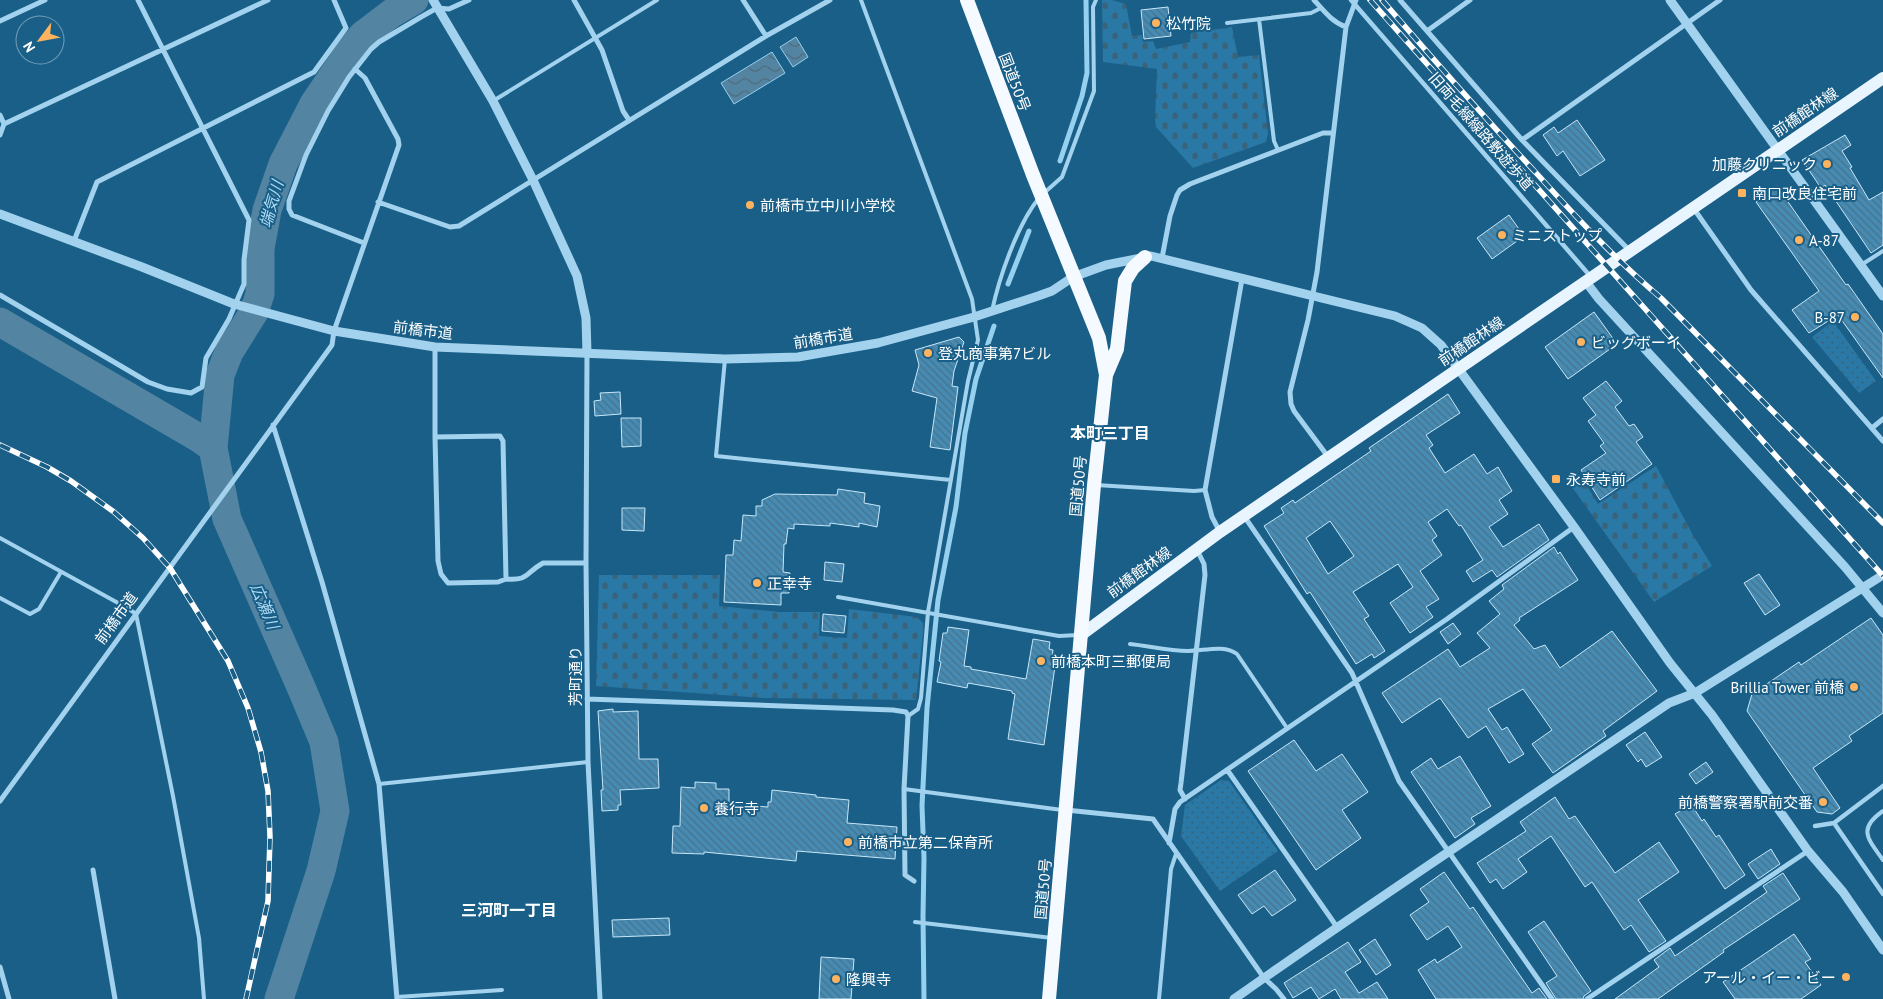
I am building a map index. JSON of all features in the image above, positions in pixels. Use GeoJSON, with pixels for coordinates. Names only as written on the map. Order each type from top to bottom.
{"type":"FeatureCollection","features":[{"type":"Feature","properties":{"kind":"highway","name":"国道50号"},"geometry":{"type":"LineString","coordinates":[[967,0],[1041,196],[1099,338],[1106,375],[1094,484],[1049,999]]}},
{"type":"Feature","properties":{"kind":"highway"},"geometry":{"type":"LineString","coordinates":[[1106,375],[1117,349],[1125,281],[1133,268],[1145,257]]}},
{"type":"Feature","properties":{"kind":"main road","name":"前橋館林線"},"geometry":{"type":"LineString","coordinates":[[1081,635],[1220,532],[1883,78]]}},
{"type":"Feature","properties":{"kind":"street"},"geometry":{"type":"LineString","coordinates":[[0,21],[45,0]]}},
{"type":"Feature","properties":{"kind":"street"},"geometry":{"type":"LineString","coordinates":[[0,295],[148,382],[168,389],[191,393],[202,387],[206,358],[229,319],[244,284],[244,260],[249,220],[138,0]]}},
{"type":"Feature","properties":{"kind":"street"},"geometry":{"type":"LineString","coordinates":[[4,124],[268,0]]}},
{"type":"Feature","properties":{"kind":"street"},"geometry":{"type":"LineString","coordinates":[[74,241],[97,182],[314,72],[346,28],[334,0]]}},
{"type":"Feature","properties":{"kind":"street"},"geometry":{"type":"LineString","coordinates":[[435,4],[449,9],[469,0]]}},
{"type":"Feature","properties":{"kind":"street"},"geometry":{"type":"LineString","coordinates":[[574,0],[597,37],[629,120]]}},
{"type":"Feature","properties":{"kind":"street"},"geometry":{"type":"LineString","coordinates":[[743,0],[766,36]]}},
{"type":"Feature","properties":{"kind":"street"},"geometry":{"type":"LineString","coordinates":[[378,202],[454,228],[766,36],[830,0]]}},
{"type":"Feature","properties":{"kind":"street"},"geometry":{"type":"LineString","coordinates":[[1314,0],[1338,24],[1346,27]]}},
{"type":"Feature","properties":{"kind":"street"},"geometry":{"type":"LineString","coordinates":[[1400,0],[1522,140],[1630,252]]}},
{"type":"Feature","properties":{"kind":"street"},"geometry":{"type":"LineString","coordinates":[[1426,31],[1470,0]]}},
{"type":"Feature","properties":{"kind":"street"},"geometry":{"type":"LineString","coordinates":[[1670,0],[1883,296]]}},
{"type":"Feature","properties":{"kind":"street"},"geometry":{"type":"LineString","coordinates":[[1522,140],[1720,0]]}},
{"type":"Feature","properties":{"kind":"street"},"geometry":{"type":"LineString","coordinates":[[1330,458],[1294,410],[1290,398],[1317,272],[1346,27],[1354,1]]}},
{"type":"Feature","properties":{"kind":"street","name":"旧両毛線線路敷遊歩道"},"geometry":{"type":"LineString","coordinates":[[1354,1],[1589,280]]}},
{"type":"Feature","properties":{"kind":"street"},"geometry":{"type":"LineString","coordinates":[[364,243],[292,215],[289,209],[289,201],[306,155],[328,110],[355,68],[379,42],[435,4]]}},
{"type":"Feature","properties":{"kind":"street"},"geometry":{"type":"LineString","coordinates":[[435,4],[492,101],[534,180],[577,276],[586,318],[587,353]]}},
{"type":"Feature","properties":{"kind":"street"},"geometry":{"type":"LineString","coordinates":[[0,214],[234,304],[334,331],[398,145],[398,139],[365,78],[355,68]]}},
{"type":"Feature","properties":{"kind":"street"},"geometry":{"type":"LineString","coordinates":[[0,115],[4,124],[0,135]]}},
{"type":"Feature","properties":{"kind":"street"},"geometry":{"type":"LineString","coordinates":[[1162,258],[1170,216],[1180,190],[1190,184],[1323,133],[1333,133]]}},
{"type":"Feature","properties":{"kind":"street"},"geometry":{"type":"LineString","coordinates":[[1693,208],[1750,290],[1883,441]]}},
{"type":"Feature","properties":{"kind":"street","name":"前橋市道"},"geometry":{"type":"LineString","coordinates":[[0,801],[332,345],[334,331],[435,347],[725,359],[798,357],[878,343],[974,317],[1038,296],[1074,277],[1106,265],[1145,257],[1162,258],[1408,321],[1431,335],[1442,345],[1670,663],[1695,693],[1808,851],[1838,886],[1883,950]]}},
{"type":"Feature","properties":{"kind":"street"},"geometry":{"type":"LineString","coordinates":[[1220,532],[1212,517],[1205,490],[1242,278]]}},
{"type":"Feature","properties":{"kind":"street"},"geometry":{"type":"LineString","coordinates":[[1589,280],[1599,299],[1845,567],[1883,613]]}},
{"type":"Feature","properties":{"kind":"street"},"geometry":{"type":"LineString","coordinates":[[435,347],[438,561],[441,574],[448,583],[498,582],[506,579],[518,580],[525,578],[543,563],[586,563]]}},
{"type":"Feature","properties":{"kind":"street","name":"芳町通り"},"geometry":{"type":"LineString","coordinates":[[587,353],[586,563],[588,762],[600,999]]}},
{"type":"Feature","properties":{"kind":"street"},"geometry":{"type":"LineString","coordinates":[[1872,428],[1883,419]]}},
{"type":"Feature","properties":{"kind":"street"},"geometry":{"type":"LineString","coordinates":[[272,425],[322,582],[379,784],[397,998]]}},
{"type":"Feature","properties":{"kind":"street"},"geometry":{"type":"LineString","coordinates":[[435,437],[500,436],[503,441],[506,579]]}},
{"type":"Feature","properties":{"kind":"street"},"geometry":{"type":"LineString","coordinates":[[1244,516],[1352,673],[1354,682],[1400,780],[1552,999]]}},
{"type":"Feature","properties":{"kind":"street"},"geometry":{"type":"LineString","coordinates":[[1169,843],[1177,805],[1447,619],[1574,527]]}},
{"type":"Feature","properties":{"kind":"street"},"geometry":{"type":"LineString","coordinates":[[1185,799],[1180,790],[1205,575],[1204,564],[1197,550]]}},
{"type":"Feature","properties":{"kind":"street"},"geometry":{"type":"LineString","coordinates":[[1234,999],[1336,927],[1669,704],[1695,693],[1883,575]]}},
{"type":"Feature","properties":{"kind":"street"},"geometry":{"type":"LineString","coordinates":[[587,698],[906,712],[908,716],[904,789],[906,875],[914,881]]}},
{"type":"Feature","properties":{"kind":"street"},"geometry":{"type":"LineString","coordinates":[[1228,771],[1336,927]]}},
{"type":"Feature","properties":{"kind":"street"},"geometry":{"type":"LineString","coordinates":[[1815,826],[1834,823],[1883,786]]}},
{"type":"Feature","properties":{"kind":"street"},"geometry":{"type":"LineString","coordinates":[[1066,810],[1153,820],[1264,978],[1284,999]]}},
{"type":"Feature","properties":{"kind":"street"},"geometry":{"type":"LineString","coordinates":[[1834,823],[1883,894]]}},
{"type":"Feature","properties":{"kind":"street"},"geometry":{"type":"LineString","coordinates":[[1587,999],[1808,851]]}},
{"type":"Feature","properties":{"kind":"street"},"geometry":{"type":"LineString","coordinates":[[93,870],[115,999]]}},
{"type":"Feature","properties":{"kind":"street"},"geometry":{"type":"LineString","coordinates":[[0,967],[9,999]]}},
{"type":"Feature","properties":{"kind":"lane"},"geometry":{"type":"LineString","coordinates":[[492,101],[657,0]]}},
{"type":"Feature","properties":{"kind":"lane"},"geometry":{"type":"LineString","coordinates":[[861,0],[972,299],[978,340],[968,381],[928,612],[921,698],[918,709],[908,716]]}},
{"type":"Feature","properties":{"kind":"lane"},"geometry":{"type":"LineString","coordinates":[[992,311],[996,293],[1018,236],[1031,208],[1062,176],[1094,91],[1093,7],[1096,0]]}},
{"type":"Feature","properties":{"kind":"lane"},"geometry":{"type":"LineString","coordinates":[[1227,24],[1311,13],[1321,8]]}},
{"type":"Feature","properties":{"kind":"lane"},"geometry":{"type":"LineString","coordinates":[[1260,19],[1274,141],[1278,150]]}},
{"type":"Feature","properties":{"kind":"lane"},"geometry":{"type":"LineString","coordinates":[[1861,265],[1883,251]]}},
{"type":"Feature","properties":{"kind":"lane"},"geometry":{"type":"LineString","coordinates":[[725,359],[716,456],[951,480]]}},
{"type":"Feature","properties":{"kind":"lane"},"geometry":{"type":"LineString","coordinates":[[1094,484],[1194,491],[1205,490]]}},
{"type":"Feature","properties":{"kind":"lane"},"geometry":{"type":"LineString","coordinates":[[0,538],[136,614],[173,796],[197,928],[204,999]]}},
{"type":"Feature","properties":{"kind":"lane"},"geometry":{"type":"LineString","coordinates":[[0,598],[30,614],[39,609],[61,572]]}},
{"type":"Feature","properties":{"kind":"lane"},"geometry":{"type":"LineString","coordinates":[[838,597],[1059,636],[1081,635]]}},
{"type":"Feature","properties":{"kind":"lane"},"geometry":{"type":"LineString","coordinates":[[1130,644],[1188,651],[1229,649],[1237,654],[1287,728]]}},
{"type":"Feature","properties":{"kind":"lane"},"geometry":{"type":"LineString","coordinates":[[379,784],[588,762]]}},
{"type":"Feature","properties":{"kind":"lane"},"geometry":{"type":"LineString","coordinates":[[904,789],[1066,810]]}},
{"type":"Feature","properties":{"kind":"lane"},"geometry":{"type":"LineString","coordinates":[[1883,811],[1867,825],[1866,834],[1883,860]]}},
{"type":"Feature","properties":{"kind":"lane"},"geometry":{"type":"LineString","coordinates":[[1159,999],[1171,870],[1176,854]]}},
{"type":"Feature","properties":{"kind":"lane"},"geometry":{"type":"LineString","coordinates":[[915,922],[1054,939]]}},
{"type":"Feature","properties":{"kind":"lane"},"geometry":{"type":"LineString","coordinates":[[397,998],[502,990]]}},
{"type":"Feature","properties":{"kind":"green space"},"geometry":{"type":"Polygon","coordinates":[[[1102,0],[1112,0],[1126,4],[1132,36],[1142,35],[1143,42],[1153,41],[1156,49],[1190,42],[1191,33],[1232,27],[1238,57],[1259,55],[1268,133],[1266,142],[1193,168],[1156,127],[1157,69],[1103,62],[1102,0]]]}},
{"type":"Feature","properties":{"kind":"green space"},"geometry":{"type":"Polygon","coordinates":[[[1833,321],[1876,381],[1859,393],[1812,337],[1833,321]]]}},
{"type":"Feature","properties":{"kind":"green space"},"geometry":{"type":"Polygon","coordinates":[[[1656,466],[1712,566],[1654,602],[1572,487],[1582,478],[1598,504],[1656,466]]]}},
{"type":"Feature","properties":{"kind":"green space"},"geometry":{"type":"Polygon","coordinates":[[[599,575],[720,575],[719,606],[780,612],[820,612],[819,636],[847,638],[849,609],[917,617],[924,624],[916,700],[764,698],[596,686],[599,575]]]}},
{"type":"Feature","properties":{"kind":"green space"},"geometry":{"type":"Polygon","coordinates":[[[1221,780],[1229,781],[1278,851],[1220,891],[1181,836],[1185,805],[1221,780]]]}},
{"type":"Feature","properties":{"kind":"water"},"geometry":{"type":"Polygon","coordinates":[[[796,37],[808,57],[793,67],[780,47],[796,37]]]}},
{"type":"Feature","properties":{"kind":"water"},"geometry":{"type":"Polygon","coordinates":[[[772,52],[785,73],[734,104],[721,83],[772,52]]]}},
{"type":"Feature","properties":{"kind":"building","name":"松竹院"},"geometry":{"type":"Polygon","coordinates":[[[1168,7],[1171,36],[1144,39],[1141,10],[1168,7]]]}},
{"type":"Feature","properties":{"kind":"building"},"geometry":{"type":"Polygon","coordinates":[[[1577,120],[1605,160],[1580,176],[1563,151],[1557,156],[1543,135],[1554,127],[1558,133],[1577,120]]]}},
{"type":"Feature","properties":{"kind":"building"},"geometry":{"type":"Polygon","coordinates":[[[1845,135],[1851,145],[1842,151],[1869,200],[1883,192],[1883,245],[1871,253],[1825,185],[1821,188],[1802,160],[1845,135]]]}},
{"type":"Feature","properties":{"kind":"building"},"geometry":{"type":"Polygon","coordinates":[[[1777,186],[1846,285],[1848,284],[1883,334],[1883,378],[1838,315],[1809,333],[1792,310],[1819,291],[1756,202],[1777,186]]]}},
{"type":"Feature","properties":{"kind":"building"},"geometry":{"type":"Polygon","coordinates":[[[1509,215],[1524,236],[1492,259],[1477,238],[1509,215]]]}},
{"type":"Feature","properties":{"kind":"building"},"geometry":{"type":"Polygon","coordinates":[[[1594,312],[1617,344],[1568,379],[1545,347],[1594,312]]]}},
{"type":"Feature","properties":{"kind":"building"},"geometry":{"type":"Polygon","coordinates":[[[959,337],[964,342],[954,371],[952,386],[958,387],[950,450],[930,447],[937,398],[912,391],[919,365],[915,350],[959,337]]]}},
{"type":"Feature","properties":{"kind":"building"},"geometry":{"type":"Polygon","coordinates":[[[1606,381],[1622,401],[1615,407],[1629,426],[1634,424],[1643,437],[1636,442],[1652,464],[1600,500],[1581,470],[1606,453],[1600,446],[1604,443],[1588,421],[1596,415],[1583,398],[1606,381]]]}},
{"type":"Feature","properties":{"kind":"building"},"geometry":{"type":"Polygon","coordinates":[[[620,392],[621,414],[595,416],[594,401],[601,400],[600,393],[620,392]]]}},
{"type":"Feature","properties":{"kind":"building"},"geometry":{"type":"Polygon","coordinates":[[[1448,394],[1460,413],[1426,435],[1433,445],[1429,448],[1445,473],[1474,454],[1487,474],[1498,467],[1512,491],[1499,500],[1508,514],[1489,527],[1503,547],[1539,524],[1549,540],[1497,577],[1492,570],[1473,582],[1466,571],[1483,560],[1461,525],[1459,526],[1447,509],[1428,522],[1437,536],[1432,540],[1442,555],[1420,571],[1439,599],[1426,607],[1433,617],[1410,633],[1390,603],[1413,587],[1398,564],[1353,592],[1369,616],[1364,619],[1385,651],[1374,658],[1372,654],[1356,664],[1310,592],[1307,594],[1264,526],[1284,513],[1281,508],[1293,500],[1295,503],[1371,451],[1369,448],[1448,394]],[[1330,521],[1306,538],[1328,574],[1354,556],[1330,521]]]}},
{"type":"Feature","properties":{"kind":"building"},"geometry":{"type":"Polygon","coordinates":[[[621,418],[641,418],[641,446],[622,447],[621,418]]]}},
{"type":"Feature","properties":{"kind":"building"},"geometry":{"type":"Polygon","coordinates":[[[838,489],[865,493],[864,503],[880,506],[877,527],[859,523],[859,527],[830,523],[830,526],[794,524],[794,529],[788,528],[786,544],[784,544],[783,572],[790,573],[789,593],[781,593],[781,605],[724,602],[726,555],[733,555],[734,540],[741,541],[743,515],[756,516],[756,506],[762,506],[762,500],[775,494],[837,495],[838,489]]]}},
{"type":"Feature","properties":{"kind":"building"},"geometry":{"type":"Polygon","coordinates":[[[622,508],[645,508],[644,531],[622,530],[622,508]]]}},
{"type":"Feature","properties":{"kind":"building"},"geometry":{"type":"Polygon","coordinates":[[[1554,547],[1558,554],[1560,552],[1578,580],[1519,618],[1520,620],[1514,625],[1534,649],[1545,645],[1560,668],[1612,631],[1657,691],[1603,731],[1606,736],[1553,773],[1532,744],[1552,730],[1523,689],[1488,709],[1502,730],[1507,727],[1524,754],[1509,763],[1486,726],[1468,738],[1440,698],[1402,723],[1382,693],[1448,649],[1460,667],[1490,648],[1477,633],[1500,614],[1489,601],[1504,589],[1502,585],[1554,547]]]}},
{"type":"Feature","properties":{"kind":"building"},"geometry":{"type":"Polygon","coordinates":[[[825,562],[844,564],[842,582],[824,580],[825,562]]]}},
{"type":"Feature","properties":{"kind":"building"},"geometry":{"type":"Polygon","coordinates":[[[1759,574],[1780,605],[1765,615],[1744,583],[1759,574]]]}},
{"type":"Feature","properties":{"kind":"building"},"geometry":{"type":"Polygon","coordinates":[[[823,614],[846,616],[844,633],[822,631],[823,614]]]}},
{"type":"Feature","properties":{"kind":"building"},"geometry":{"type":"Polygon","coordinates":[[[1871,618],[1883,635],[1883,713],[1849,736],[1852,741],[1813,768],[1840,808],[1832,814],[1817,812],[1747,711],[1752,694],[1799,662],[1801,665],[1871,618]]]}},
{"type":"Feature","properties":{"kind":"building"},"geometry":{"type":"Polygon","coordinates":[[[1453,623],[1461,634],[1448,644],[1440,632],[1453,623]]]}},
{"type":"Feature","properties":{"kind":"building"},"geometry":{"type":"Polygon","coordinates":[[[948,627],[969,630],[964,666],[1026,679],[1033,639],[1050,642],[1049,649],[1053,650],[1051,665],[1055,666],[1044,745],[1008,739],[1015,694],[1012,691],[968,683],[967,688],[937,682],[941,662],[939,661],[943,633],[947,633],[948,627]]]}},
{"type":"Feature","properties":{"kind":"building"},"geometry":{"type":"Polygon","coordinates":[[[613,709],[613,712],[638,711],[639,759],[658,759],[659,788],[620,790],[621,805],[618,805],[618,810],[602,811],[601,790],[603,790],[598,711],[613,709]]]}},
{"type":"Feature","properties":{"kind":"building"},"geometry":{"type":"Polygon","coordinates":[[[1645,732],[1662,757],[1646,767],[1641,759],[1638,762],[1626,745],[1645,732]]]}},
{"type":"Feature","properties":{"kind":"building"},"geometry":{"type":"Polygon","coordinates":[[[1294,740],[1316,771],[1342,754],[1368,792],[1342,810],[1361,838],[1316,870],[1248,771],[1294,740]]]}},
{"type":"Feature","properties":{"kind":"building"},"geometry":{"type":"Polygon","coordinates":[[[1460,756],[1491,806],[1471,818],[1475,824],[1455,838],[1411,772],[1431,758],[1438,769],[1460,756]]]}},
{"type":"Feature","properties":{"kind":"building"},"geometry":{"type":"Polygon","coordinates":[[[1706,762],[1713,772],[1696,784],[1689,774],[1706,762]]]}},
{"type":"Feature","properties":{"kind":"building"},"geometry":{"type":"Polygon","coordinates":[[[695,782],[716,783],[716,789],[729,789],[729,804],[768,807],[768,802],[771,802],[772,790],[849,800],[847,823],[897,827],[895,859],[797,851],[796,861],[704,852],[704,854],[672,853],[673,826],[680,826],[681,787],[695,788],[695,782]]]}},
{"type":"Feature","properties":{"kind":"building"},"geometry":{"type":"Polygon","coordinates":[[[1555,797],[1569,819],[1575,816],[1615,873],[1659,842],[1679,872],[1638,900],[1666,941],[1649,952],[1631,925],[1624,930],[1592,882],[1585,887],[1551,836],[1518,859],[1527,872],[1503,889],[1496,879],[1490,883],[1477,863],[1526,831],[1520,822],[1555,797]]]}},
{"type":"Feature","properties":{"kind":"building"},"geometry":{"type":"Polygon","coordinates":[[[1691,804],[1716,837],[1719,835],[1745,875],[1725,889],[1675,814],[1691,804]]]}},
{"type":"Feature","properties":{"kind":"building"},"geometry":{"type":"Polygon","coordinates":[[[1771,849],[1780,864],[1758,879],[1748,864],[1771,849]]]}},
{"type":"Feature","properties":{"kind":"building"},"geometry":{"type":"Polygon","coordinates":[[[1275,870],[1296,900],[1272,916],[1264,906],[1252,914],[1238,895],[1275,870]]]}},
{"type":"Feature","properties":{"kind":"building"},"geometry":{"type":"Polygon","coordinates":[[[1444,872],[1470,909],[1473,907],[1532,993],[1539,988],[1547,999],[1436,999],[1418,970],[1435,959],[1437,963],[1462,947],[1448,926],[1427,940],[1410,915],[1429,902],[1420,889],[1444,872]]]}},
{"type":"Feature","properties":{"kind":"building"},"geometry":{"type":"Polygon","coordinates":[[[1783,873],[1800,899],[1723,950],[1724,952],[1658,999],[1615,999],[1659,967],[1654,960],[1670,948],[1675,956],[1767,892],[1763,886],[1783,873]]]}},
{"type":"Feature","properties":{"kind":"building"},"geometry":{"type":"Polygon","coordinates":[[[669,918],[670,935],[613,937],[612,920],[669,918]]]}},
{"type":"Feature","properties":{"kind":"building"},"geometry":{"type":"Polygon","coordinates":[[[1544,921],[1591,991],[1583,999],[1556,999],[1546,983],[1557,976],[1528,932],[1544,921]]]}},
{"type":"Feature","properties":{"kind":"building"},"geometry":{"type":"Polygon","coordinates":[[[1794,934],[1811,959],[1805,962],[1821,985],[1801,999],[1735,999],[1723,982],[1794,934]]]}},
{"type":"Feature","properties":{"kind":"building"},"geometry":{"type":"Polygon","coordinates":[[[1375,939],[1391,965],[1376,975],[1359,950],[1375,939]]]}},
{"type":"Feature","properties":{"kind":"building"},"geometry":{"type":"Polygon","coordinates":[[[1348,942],[1361,962],[1345,972],[1359,993],[1377,982],[1388,999],[1341,999],[1335,989],[1319,999],[1311,987],[1293,998],[1284,983],[1348,942]]]}},
{"type":"Feature","properties":{"kind":"building","name":"隆興寺"},"geometry":{"type":"Polygon","coordinates":[[[821,957],[854,959],[851,999],[819,999],[821,957]]]}},
{"type":"Feature","properties":{"kind":"waterway","name":"端気川"},"geometry":{"type":"LineString","coordinates":[[213,448],[220,375],[229,352],[254,312],[260,294],[260,249],[267,210],[283,164],[314,104],[350,51],[363,35],[392,13],[414,0]]}},
{"type":"Feature","properties":{"kind":"waterway"},"geometry":{"type":"LineString","coordinates":[[1060,161],[1082,96],[1087,73],[1086,0]]}},
{"type":"Feature","properties":{"kind":"waterway"},"geometry":{"type":"LineString","coordinates":[[1008,284],[1029,231]]}},
{"type":"Feature","properties":{"kind":"waterway","name":"広瀬川"},"geometry":{"type":"LineString","coordinates":[[0,322],[213,448],[227,519],[324,742],[335,811],[321,871],[279,999]]}},
{"type":"Feature","properties":{"kind":"waterway"},"geometry":{"type":"LineString","coordinates":[[924,999],[922,806],[927,708],[938,600],[956,507],[965,433],[976,379],[994,326]]}},
{"type":"Feature","properties":{"kind":"railway"},"geometry":{"type":"LineString","coordinates":[[1370,0],[1883,576]]}},
{"type":"Feature","properties":{"kind":"railway"},"geometry":{"type":"LineString","coordinates":[[1382,0],[1582,223],[1661,298],[1883,523]]}},
{"type":"Feature","properties":{"kind":"railway"},"geometry":{"type":"LineString","coordinates":[[0,445],[47,467],[71,481],[114,512],[143,538],[170,568],[228,661],[248,708],[261,752],[268,791],[270,837],[268,901],[246,999]]}},
{"type":"Feature","properties":{"kind":"place","name":"松竹院"},"geometry":{"type":"Point","coordinates":[1156,23]}},
{"type":"Feature","properties":{"kind":"place","name":"加藤クリニック"},"geometry":{"type":"Point","coordinates":[1827,164]}},
{"type":"Feature","properties":{"kind":"place","name":"南口改良住宅前"},"geometry":{"type":"Point","coordinates":[1742,193]}},
{"type":"Feature","properties":{"kind":"place","name":"前橋市立中川小学校"},"geometry":{"type":"Point","coordinates":[750,205]}},
{"type":"Feature","properties":{"kind":"place","name":"ミニストップ"},"geometry":{"type":"Point","coordinates":[1502,235]}},
{"type":"Feature","properties":{"kind":"place","name":"A-87"},"geometry":{"type":"Point","coordinates":[1799,240]}},
{"type":"Feature","properties":{"kind":"place","name":"B-87"},"geometry":{"type":"Point","coordinates":[1855,317]}},
{"type":"Feature","properties":{"kind":"place","name":"ビッグボーイ"},"geometry":{"type":"Point","coordinates":[1581,342]}},
{"type":"Feature","properties":{"kind":"place","name":"登丸商事第7ビル"},"geometry":{"type":"Point","coordinates":[928,353]}},
{"type":"Feature","properties":{"kind":"place","name":"永寿寺前"},"geometry":{"type":"Point","coordinates":[1556,479]}},
{"type":"Feature","properties":{"kind":"place","name":"正幸寺"},"geometry":{"type":"Point","coordinates":[757,583]}},
{"type":"Feature","properties":{"kind":"place","name":"前橋本町三郵便局"},"geometry":{"type":"Point","coordinates":[1041,661]}},
{"type":"Feature","properties":{"kind":"place","name":"Brillia Tower 前橋"},"geometry":{"type":"Point","coordinates":[1854,687]}},
{"type":"Feature","properties":{"kind":"place","name":"前橋警察署駅前交番"},"geometry":{"type":"Point","coordinates":[1823,802]}},
{"type":"Feature","properties":{"kind":"place","name":"養行寺"},"geometry":{"type":"Point","coordinates":[704,808]}},
{"type":"Feature","properties":{"kind":"place","name":"前橋市立第二保育所"},"geometry":{"type":"Point","coordinates":[848,842]}},
{"type":"Feature","properties":{"kind":"place","name":"アール・イー・ビー"},"geometry":{"type":"Point","coordinates":[1846,977]}},
{"type":"Feature","properties":{"kind":"place","name":"隆興寺"},"geometry":{"type":"Point","coordinates":[836,979]}},
{"type":"Feature","properties":{"kind":"district","name":"本町三丁目"},"geometry":{"type":"Point","coordinates":[1110,433]}},
{"type":"Feature","properties":{"kind":"district","name":"三河町一丁目"},"geometry":{"type":"Point","coordinates":[509,910]}}]}
